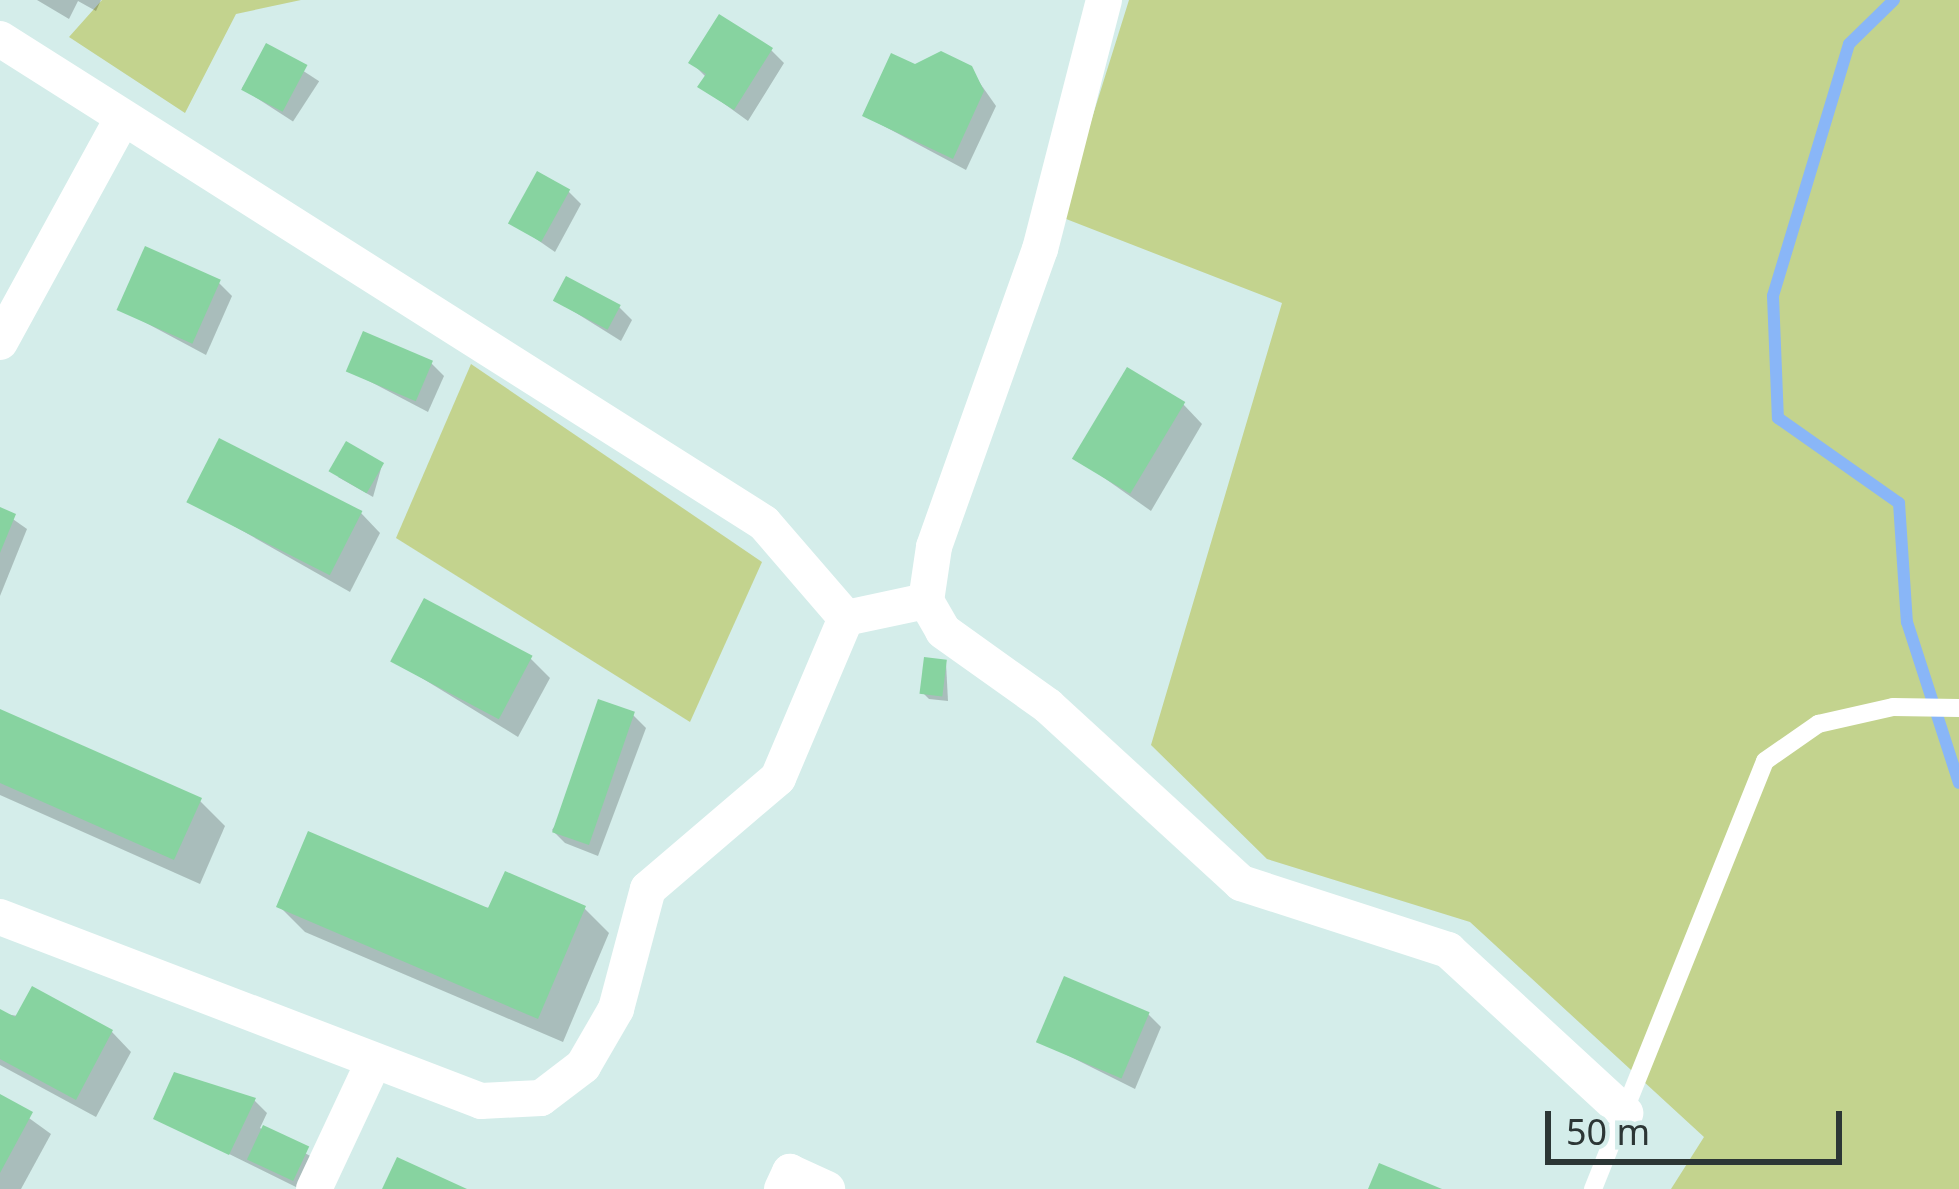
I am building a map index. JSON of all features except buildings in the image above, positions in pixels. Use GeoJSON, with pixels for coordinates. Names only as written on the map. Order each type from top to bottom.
{"type":"FeatureCollection","features":[{"type":"Feature","properties":{"kind":"street"},"geometry":{"type":"LineString","coordinates":[[1104,0],[1040,249],[934,548],[926,602],[943,631],[1048,706],[1240,883],[1448,950],[1625,1113]]}},
{"type":"Feature","properties":{"kind":"street"},"geometry":{"type":"LineString","coordinates":[[0,39],[764,523],[846,618]]}},
{"type":"Feature","properties":{"kind":"street"},"geometry":{"type":"LineString","coordinates":[[0,342],[123,117]]}},
{"type":"Feature","properties":{"kind":"street"},"geometry":{"type":"LineString","coordinates":[[846,618],[926,602]]}},
{"type":"Feature","properties":{"kind":"street"},"geometry":{"type":"LineString","coordinates":[[0,916],[481,1100],[541,1098],[583,1066],[616,1009],[647,889],[778,778],[846,618]]}},
{"type":"Feature","properties":{"kind":"street"},"geometry":{"type":"LineString","coordinates":[[314,1189],[374,1061]]}},
{"type":"Feature","properties":{"kind":"street"},"geometry":{"type":"LineString","coordinates":[[782,1189],[790,1172],[827,1189]]}},
{"type":"Feature","properties":{"kind":"lane"},"geometry":{"type":"LineString","coordinates":[[1593,1189],[1766,761],[1818,724],[1893,707],[1959,708]]}},
{"type":"Feature","properties":{"kind":"green space"},"geometry":{"type":"Polygon","coordinates":[[[102,0],[301,0],[236,14],[185,113],[69,37],[102,0]]]}},
{"type":"Feature","properties":{"kind":"green space"},"geometry":{"type":"Polygon","coordinates":[[[1129,0],[1959,0],[1959,1189],[1671,1189],[1704,1137],[1470,922],[1267,859],[1151,745],[1282,303],[1061,217],[1129,0]]]}},
{"type":"Feature","properties":{"kind":"green space"},"geometry":{"type":"Polygon","coordinates":[[[471,364],[762,562],[690,722],[396,538],[471,364]]]}},
{"type":"Feature","properties":{"kind":"waterway"},"geometry":{"type":"LineString","coordinates":[[1894,0],[1849,44],[1773,296],[1778,418],[1899,503],[1907,622],[1959,783]]}}]}
